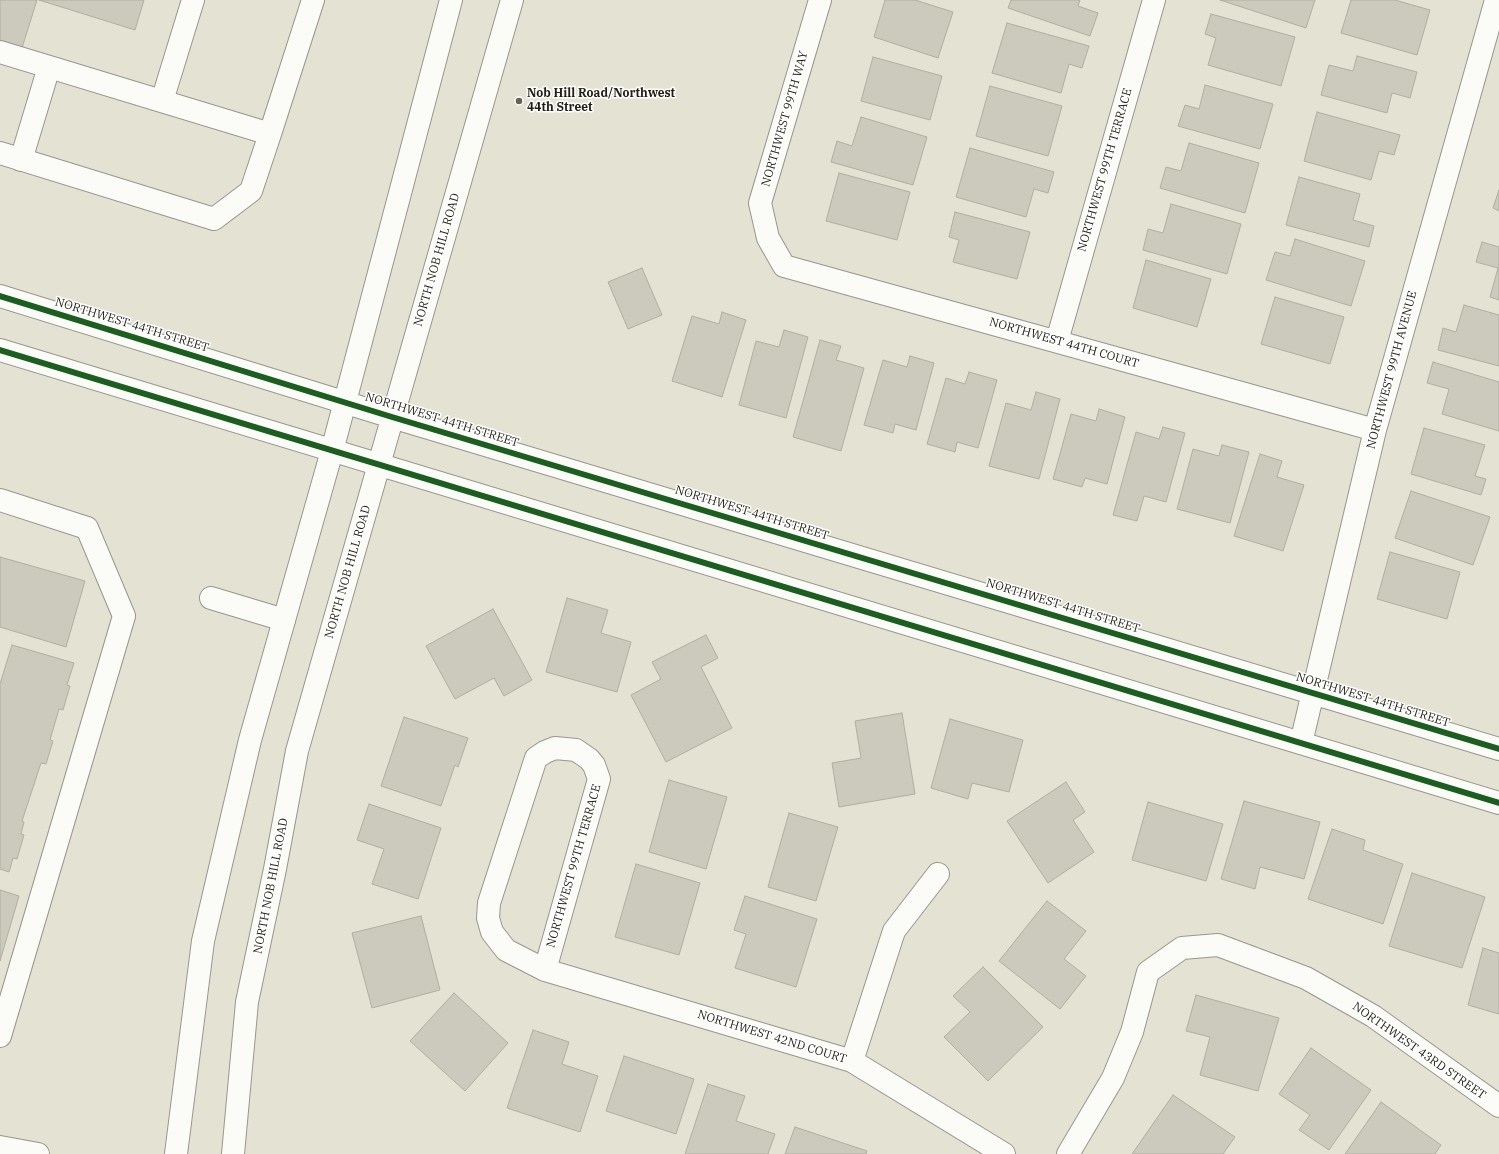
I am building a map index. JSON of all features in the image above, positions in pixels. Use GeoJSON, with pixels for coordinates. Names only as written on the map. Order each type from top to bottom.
{"type":"FeatureCollection","features":[{"type":"Feature","properties":{"kind":"street"},"geometry":{"type":"LineString","coordinates":[[162,101],[193,0]]}},
{"type":"Feature","properties":{"kind":"street"},"geometry":{"type":"LineString","coordinates":[[0,153],[214,219],[251,191],[313,0]]}},
{"type":"Feature","properties":{"kind":"street"},"geometry":{"type":"LineString","coordinates":[[176,1154],[203,941],[250,740],[332,451],[451,0]]}},
{"type":"Feature","properties":{"kind":"street","name":"NORTH NOB HILL ROAD"},"geometry":{"type":"LineString","coordinates":[[233,1154],[247,1002],[275,869],[297,751],[512,0]]}},
{"type":"Feature","properties":{"kind":"street","name":"NORTHWEST 99TH WAY"},"geometry":{"type":"LineString","coordinates":[[768,238],[760,203],[820,0]]}},
{"type":"Feature","properties":{"kind":"street","name":"NORTHWEST 99TH TERRACE"},"geometry":{"type":"LineString","coordinates":[[1056,341],[1154,0]]}},
{"type":"Feature","properties":{"kind":"street","name":"NORTHWEST 99TH AVENUE"},"geometry":{"type":"LineString","coordinates":[[1301,743],[1314,694],[1374,430],[1496,0]]}},
{"type":"Feature","properties":{"kind":"street"},"geometry":{"type":"LineString","coordinates":[[0,52],[270,134]]}},
{"type":"Feature","properties":{"kind":"street"},"geometry":{"type":"LineString","coordinates":[[21,160],[49,67]]}},
{"type":"Feature","properties":{"kind":"street","name":"NORTHWEST 44TH COURT"},"geometry":{"type":"LineString","coordinates":[[768,238],[784,266],[1374,430]]}},
{"type":"Feature","properties":{"kind":"street","name":"NORTHWEST 44TH STREET"},"geometry":{"type":"LineString","coordinates":[[0,296],[345,401],[392,417],[1499,749]]}},
{"type":"Feature","properties":{"kind":"street"},"geometry":{"type":"LineString","coordinates":[[0,350],[1499,803]]}},
{"type":"Feature","properties":{"kind":"street"},"geometry":{"type":"LineString","coordinates":[[0,500],[87,528],[124,616],[0,1036]]}},
{"type":"Feature","properties":{"kind":"street"},"geometry":{"type":"LineString","coordinates":[[211,598],[284,620]]}},
{"type":"Feature","properties":{"kind":"street","name":"NORTHWEST 99TH TERRACE"},"geometry":{"type":"LineString","coordinates":[[555,748],[576,750],[589,759],[594,765],[599,779],[545,970],[506,950],[492,932],[488,918],[489,903],[536,758],[555,748]]}},
{"type":"Feature","properties":{"kind":"street"},"geometry":{"type":"LineString","coordinates":[[852,1061],[894,931],[938,874]]}},
{"type":"Feature","properties":{"kind":"street","name":"NORTHWEST 43RD STREET"},"geometry":{"type":"LineString","coordinates":[[1068,1154],[1113,1078],[1132,1032],[1148,972],[1182,948],[1218,945],[1306,978],[1373,1016],[1499,1106]]}},
{"type":"Feature","properties":{"kind":"street","name":"NORTHWEST 42ND COURT"},"geometry":{"type":"LineString","coordinates":[[545,970],[852,1061],[1004,1154]]}},
{"type":"Feature","properties":{"kind":"street"},"geometry":{"type":"LineString","coordinates":[[0,1147],[38,1154]]}},
{"type":"Feature","properties":{"kind":"building"},"geometry":{"type":"Polygon","coordinates":[[[0,0],[37,0],[22,48],[0,41],[0,0]]]}},
{"type":"Feature","properties":{"kind":"building"},"geometry":{"type":"Polygon","coordinates":[[[39,0],[144,0],[135,30],[39,0]]]}},
{"type":"Feature","properties":{"kind":"building"},"geometry":{"type":"Polygon","coordinates":[[[885,0],[915,0],[953,12],[938,58],[874,37],[885,0]]]}},
{"type":"Feature","properties":{"kind":"building"},"geometry":{"type":"Polygon","coordinates":[[[1011,0],[1080,0],[1078,6],[1098,13],[1090,36],[1008,8],[1011,0]]]}},
{"type":"Feature","properties":{"kind":"building"},"geometry":{"type":"Polygon","coordinates":[[[1220,0],[1315,0],[1306,28],[1220,0]]]}},
{"type":"Feature","properties":{"kind":"building"},"geometry":{"type":"Polygon","coordinates":[[[1351,0],[1395,0],[1430,10],[1417,55],[1341,33],[1351,0]]]}},
{"type":"Feature","properties":{"kind":"building"},"geometry":{"type":"Polygon","coordinates":[[[1211,14],[1295,37],[1281,86],[1208,65],[1216,38],[1205,34],[1211,14]]]}},
{"type":"Feature","properties":{"kind":"building"},"geometry":{"type":"Polygon","coordinates":[[[1007,23],[1089,46],[1082,68],[1069,64],[1061,93],[992,73],[1007,23]]]}},
{"type":"Feature","properties":{"kind":"building"},"geometry":{"type":"Polygon","coordinates":[[[1357,56],[1417,72],[1410,98],[1392,93],[1387,113],[1321,95],[1329,65],[1353,71],[1357,56]]]}},
{"type":"Feature","properties":{"kind":"building"},"geometry":{"type":"Polygon","coordinates":[[[873,57],[942,76],[930,120],[861,101],[873,57]]]}},
{"type":"Feature","properties":{"kind":"building"},"geometry":{"type":"Polygon","coordinates":[[[1205,85],[1273,104],[1260,149],[1178,126],[1185,105],[1199,109],[1205,85]]]}},
{"type":"Feature","properties":{"kind":"building"},"geometry":{"type":"Polygon","coordinates":[[[990,86],[1062,106],[1048,156],[976,136],[990,86]]]}},
{"type":"Feature","properties":{"kind":"building"},"geometry":{"type":"Polygon","coordinates":[[[1317,112],[1400,135],[1394,155],[1379,151],[1371,180],[1304,161],[1317,112]]]}},
{"type":"Feature","properties":{"kind":"building"},"geometry":{"type":"Polygon","coordinates":[[[861,117],[927,137],[913,185],[831,162],[837,141],[852,146],[861,117]]]}},
{"type":"Feature","properties":{"kind":"building"},"geometry":{"type":"Polygon","coordinates":[[[1189,143],[1259,163],[1245,213],[1160,188],[1166,167],[1181,171],[1189,143]]]}},
{"type":"Feature","properties":{"kind":"building"},"geometry":{"type":"Polygon","coordinates":[[[970,148],[1054,172],[1048,193],[1034,189],[1026,217],[956,197],[970,148]]]}},
{"type":"Feature","properties":{"kind":"building"},"geometry":{"type":"Polygon","coordinates":[[[839,173],[910,192],[897,240],[826,221],[839,173]]]}},
{"type":"Feature","properties":{"kind":"building"},"geometry":{"type":"Polygon","coordinates":[[[1299,177],[1360,194],[1353,220],[1374,226],[1369,247],[1286,225],[1299,177]]]}},
{"type":"Feature","properties":{"kind":"building"},"geometry":{"type":"Polygon","coordinates":[[[1499,190],[1499,211],[1493,208],[1499,190]]]}},
{"type":"Feature","properties":{"kind":"building"},"geometry":{"type":"Polygon","coordinates":[[[1171,204],[1241,224],[1227,274],[1143,250],[1148,229],[1163,233],[1171,204]]]}},
{"type":"Feature","properties":{"kind":"building"},"geometry":{"type":"Polygon","coordinates":[[[955,212],[1030,232],[1017,279],[953,262],[959,240],[949,237],[955,212]]]}},
{"type":"Feature","properties":{"kind":"building"},"geometry":{"type":"Polygon","coordinates":[[[1295,239],[1365,261],[1351,306],[1266,280],[1275,252],[1290,256],[1295,239]]]}},
{"type":"Feature","properties":{"kind":"building"},"geometry":{"type":"Polygon","coordinates":[[[1482,242],[1499,247],[1499,300],[1490,297],[1498,268],[1476,262],[1482,242]]]}},
{"type":"Feature","properties":{"kind":"building"},"geometry":{"type":"Polygon","coordinates":[[[1146,260],[1211,279],[1197,327],[1133,308],[1146,260]]]}},
{"type":"Feature","properties":{"kind":"building"},"geometry":{"type":"Polygon","coordinates":[[[642,268],[662,315],[628,329],[608,282],[642,268]]]}},
{"type":"Feature","properties":{"kind":"building"},"geometry":{"type":"Polygon","coordinates":[[[1275,297],[1344,317],[1330,364],[1261,344],[1275,297]]]}},
{"type":"Feature","properties":{"kind":"building"},"geometry":{"type":"Polygon","coordinates":[[[1464,305],[1499,315],[1499,366],[1438,350],[1443,328],[1456,332],[1464,305]]]}},
{"type":"Feature","properties":{"kind":"building"},"geometry":{"type":"Polygon","coordinates":[[[722,312],[746,320],[722,397],[672,381],[692,316],[719,324],[722,312]]]}},
{"type":"Feature","properties":{"kind":"building"},"geometry":{"type":"Polygon","coordinates":[[[784,330],[808,337],[786,418],[739,405],[756,341],[779,347],[784,330]]]}},
{"type":"Feature","properties":{"kind":"building"},"geometry":{"type":"Polygon","coordinates":[[[820,340],[841,346],[836,360],[864,368],[841,451],[793,437],[820,340]]]}},
{"type":"Feature","properties":{"kind":"building"},"geometry":{"type":"Polygon","coordinates":[[[910,356],[934,363],[916,430],[895,424],[893,433],[864,425],[883,360],[907,367],[910,356]]]}},
{"type":"Feature","properties":{"kind":"building"},"geometry":{"type":"Polygon","coordinates":[[[1433,362],[1499,382],[1499,431],[1442,414],[1449,389],[1427,383],[1433,362]]]}},
{"type":"Feature","properties":{"kind":"building"},"geometry":{"type":"Polygon","coordinates":[[[969,372],[997,380],[978,448],[957,442],[955,452],[927,444],[946,378],[965,384],[969,372]]]}},
{"type":"Feature","properties":{"kind":"building"},"geometry":{"type":"Polygon","coordinates":[[[1036,392],[1060,399],[1039,479],[989,466],[1006,403],[1031,410],[1036,392]]]}},
{"type":"Feature","properties":{"kind":"building"},"geometry":{"type":"Polygon","coordinates":[[[1099,409],[1125,417],[1107,484],[1085,478],[1082,487],[1053,479],[1071,414],[1096,421],[1099,409]]]}},
{"type":"Feature","properties":{"kind":"building"},"geometry":{"type":"Polygon","coordinates":[[[1163,427],[1185,433],[1166,502],[1144,496],[1137,521],[1113,515],[1136,432],[1159,439],[1163,427]]]}},
{"type":"Feature","properties":{"kind":"building"},"geometry":{"type":"Polygon","coordinates":[[[1424,428],[1485,445],[1475,476],[1486,479],[1481,495],[1411,474],[1424,428]]]}},
{"type":"Feature","properties":{"kind":"building"},"geometry":{"type":"Polygon","coordinates":[[[1222,445],[1249,452],[1230,523],[1177,509],[1193,449],[1219,456],[1222,445]]]}},
{"type":"Feature","properties":{"kind":"building"},"geometry":{"type":"Polygon","coordinates":[[[1260,454],[1282,461],[1277,477],[1304,485],[1283,551],[1234,536],[1260,454]]]}},
{"type":"Feature","properties":{"kind":"building"},"geometry":{"type":"Polygon","coordinates":[[[1411,491],[1490,517],[1473,565],[1395,538],[1411,491]]]}},
{"type":"Feature","properties":{"kind":"building"},"geometry":{"type":"Polygon","coordinates":[[[1390,552],[1460,572],[1447,619],[1377,599],[1390,552]]]}},
{"type":"Feature","properties":{"kind":"building"},"geometry":{"type":"Polygon","coordinates":[[[0,557],[85,581],[66,647],[0,627],[0,557]]]}},
{"type":"Feature","properties":{"kind":"building"},"geometry":{"type":"Polygon","coordinates":[[[567,598],[608,610],[601,633],[631,642],[617,692],[546,672],[567,598]]]}},
{"type":"Feature","properties":{"kind":"building"},"geometry":{"type":"Polygon","coordinates":[[[493,609],[532,680],[504,696],[494,678],[455,699],[426,646],[493,609]]]}},
{"type":"Feature","properties":{"kind":"building"},"geometry":{"type":"Polygon","coordinates":[[[706,635],[718,658],[701,667],[732,728],[666,762],[631,695],[661,679],[652,662],[706,635]]]}},
{"type":"Feature","properties":{"kind":"building"},"geometry":{"type":"Polygon","coordinates":[[[12,645],[74,663],[67,685],[70,686],[63,710],[59,709],[50,740],[53,741],[46,764],[41,763],[22,821],[24,822],[21,834],[24,835],[17,859],[13,858],[9,872],[0,869],[0,684],[12,645]]]}},
{"type":"Feature","properties":{"kind":"building"},"geometry":{"type":"Polygon","coordinates":[[[902,713],[915,794],[839,807],[832,763],[861,758],[855,721],[902,713]]]}},
{"type":"Feature","properties":{"kind":"building"},"geometry":{"type":"Polygon","coordinates":[[[404,717],[468,738],[458,767],[455,765],[441,806],[381,786],[404,717]]]}},
{"type":"Feature","properties":{"kind":"building"},"geometry":{"type":"Polygon","coordinates":[[[950,719],[1023,740],[1009,792],[972,783],[968,799],[931,788],[950,719]]]}},
{"type":"Feature","properties":{"kind":"building"},"geometry":{"type":"Polygon","coordinates":[[[669,780],[727,797],[706,869],[649,852],[669,780]]]}},
{"type":"Feature","properties":{"kind":"building"},"geometry":{"type":"Polygon","coordinates":[[[1066,782],[1085,812],[1073,820],[1094,852],[1048,883],[1007,821],[1066,782]]]}},
{"type":"Feature","properties":{"kind":"building"},"geometry":{"type":"Polygon","coordinates":[[[1244,801],[1320,822],[1304,879],[1260,867],[1255,889],[1221,879],[1244,801]]]}},
{"type":"Feature","properties":{"kind":"building"},"geometry":{"type":"Polygon","coordinates":[[[1148,802],[1223,824],[1206,881],[1132,860],[1148,802]]]}},
{"type":"Feature","properties":{"kind":"building"},"geometry":{"type":"Polygon","coordinates":[[[369,804],[441,828],[418,899],[372,884],[384,849],[357,840],[369,804]]]}},
{"type":"Feature","properties":{"kind":"building"},"geometry":{"type":"Polygon","coordinates":[[[789,813],[838,827],[816,901],[768,887],[789,813]]]}},
{"type":"Feature","properties":{"kind":"building"},"geometry":{"type":"Polygon","coordinates":[[[1332,829],[1365,840],[1363,850],[1403,864],[1383,924],[1308,899],[1332,829]]]}},
{"type":"Feature","properties":{"kind":"building"},"geometry":{"type":"Polygon","coordinates":[[[636,864],[700,883],[679,955],[615,937],[636,864]]]}},
{"type":"Feature","properties":{"kind":"building"},"geometry":{"type":"Polygon","coordinates":[[[1412,873],[1485,897],[1462,968],[1389,946],[1412,873]]]}},
{"type":"Feature","properties":{"kind":"building"},"geometry":{"type":"Polygon","coordinates":[[[0,890],[19,896],[0,961],[0,890]]]}},
{"type":"Feature","properties":{"kind":"building"},"geometry":{"type":"Polygon","coordinates":[[[745,896],[817,919],[796,987],[735,968],[746,934],[734,930],[745,896]]]}},
{"type":"Feature","properties":{"kind":"building"},"geometry":{"type":"Polygon","coordinates":[[[1047,901],[1086,931],[1064,959],[1086,976],[1060,1009],[999,961],[1047,901]]]}},
{"type":"Feature","properties":{"kind":"building"},"geometry":{"type":"Polygon","coordinates":[[[421,916],[440,990],[372,1008],[352,933],[421,916]]]}},
{"type":"Feature","properties":{"kind":"building"},"geometry":{"type":"Polygon","coordinates":[[[1483,948],[1499,953],[1499,1014],[1468,1005],[1483,948]]]}},
{"type":"Feature","properties":{"kind":"building"},"geometry":{"type":"Polygon","coordinates":[[[983,967],[1043,1027],[988,1081],[944,1037],[970,1012],[953,996],[983,967]]]}},
{"type":"Feature","properties":{"kind":"building"},"geometry":{"type":"Polygon","coordinates":[[[454,993],[508,1043],[465,1091],[410,1041],[454,993]]]}},
{"type":"Feature","properties":{"kind":"building"},"geometry":{"type":"Polygon","coordinates":[[[1196,995],[1279,1018],[1258,1091],[1200,1075],[1210,1037],[1186,1031],[1196,995]]]}},
{"type":"Feature","properties":{"kind":"building"},"geometry":{"type":"Polygon","coordinates":[[[533,1030],[569,1042],[562,1064],[598,1076],[580,1132],[507,1108],[533,1030]]]}},
{"type":"Feature","properties":{"kind":"building"},"geometry":{"type":"Polygon","coordinates":[[[1311,1048],[1371,1090],[1329,1150],[1299,1130],[1310,1115],[1279,1094],[1311,1048]]]}},
{"type":"Feature","properties":{"kind":"building"},"geometry":{"type":"Polygon","coordinates":[[[624,1056],[694,1079],[676,1134],[606,1111],[624,1056]]]}},
{"type":"Feature","properties":{"kind":"building"},"geometry":{"type":"Polygon","coordinates":[[[708,1084],[745,1096],[736,1121],[775,1134],[768,1154],[685,1154],[708,1084]]]}},
{"type":"Feature","properties":{"kind":"building"},"geometry":{"type":"Polygon","coordinates":[[[1173,1095],[1235,1137],[1223,1154],[1132,1154],[1173,1095]]]}},
{"type":"Feature","properties":{"kind":"building"},"geometry":{"type":"Polygon","coordinates":[[[1381,1102],[1441,1145],[1435,1154],[1345,1154],[1381,1102]]]}},
{"type":"Feature","properties":{"kind":"building"},"geometry":{"type":"Polygon","coordinates":[[[795,1127],[867,1151],[866,1154],[785,1154],[795,1127]]]}},
{"type":"Feature","properties":{"kind":"cycle path"},"geometry":{"type":"LineString","coordinates":[[0,296],[392,417],[1499,749]]}},
{"type":"Feature","properties":{"kind":"cycle path"},"geometry":{"type":"LineString","coordinates":[[0,350],[1499,803]]}},
{"type":"Feature","properties":{"kind":"place","name":"Nob Hill Road/Northwest 44th Street"},"geometry":{"type":"Point","coordinates":[519,101]}}]}
